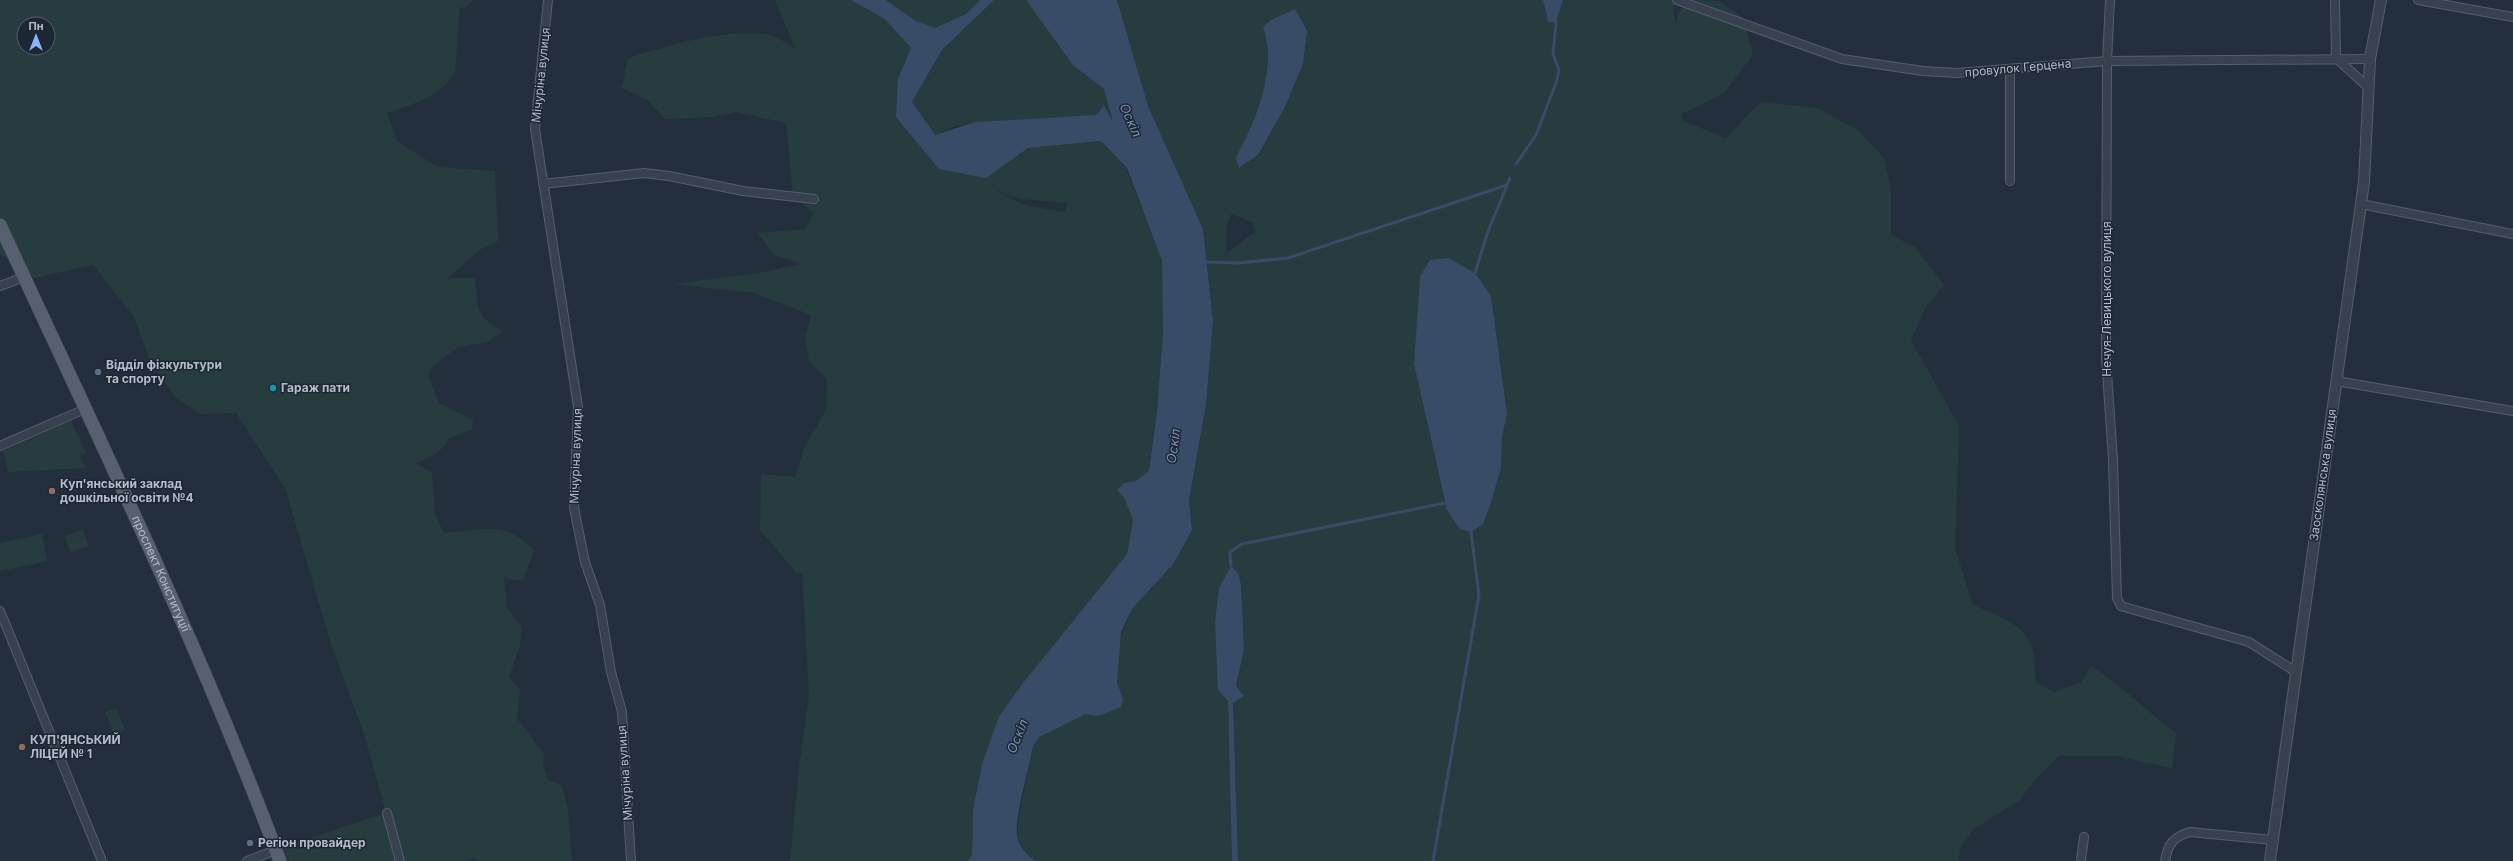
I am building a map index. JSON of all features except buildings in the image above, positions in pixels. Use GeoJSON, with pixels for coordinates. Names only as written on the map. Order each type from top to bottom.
{"type":"FeatureCollection","features":[{"type":"Feature","properties":{"kind":"main road","name":"проспект Конституції"},"geometry":{"type":"LineString","coordinates":[[0,225],[183,621],[242,759],[278,855]]}},
{"type":"Feature","properties":{"kind":"street","name":"Мічуріна вулиця"},"geometry":{"type":"LineString","coordinates":[[548,0],[535,129],[578,407],[574,508],[585,562],[600,605],[611,672],[622,712],[631,861]]}},
{"type":"Feature","properties":{"kind":"street","name":"провулок Герцена"},"geometry":{"type":"LineString","coordinates":[[1678,0],[1842,59],[1936,72],[1957,73],[2010,70],[2107,61],[2336,58],[2370,59]]}},
{"type":"Feature","properties":{"kind":"street","name":"Нечуя-Левицького вулиця"},"geometry":{"type":"LineString","coordinates":[[2110,0],[2107,61],[2106,358],[2113,460],[2117,598],[2121,606],[2131,610],[2249,642],[2296,672]]}},
{"type":"Feature","properties":{"kind":"street"},"geometry":{"type":"LineString","coordinates":[[2335,0],[2336,58],[2369,88]]}},
{"type":"Feature","properties":{"kind":"street","name":"Заосколянська вулиця"},"geometry":{"type":"LineString","coordinates":[[2270,861],[2361,204],[2370,59],[2381,0]]}},
{"type":"Feature","properties":{"kind":"street"},"geometry":{"type":"LineString","coordinates":[[2418,0],[2513,17]]}},
{"type":"Feature","properties":{"kind":"street"},"geometry":{"type":"LineString","coordinates":[[2010,70],[2010,181]]}},
{"type":"Feature","properties":{"kind":"street"},"geometry":{"type":"LineString","coordinates":[[543,184],[644,173],[669,176],[743,191],[814,198]]}},
{"type":"Feature","properties":{"kind":"street"},"geometry":{"type":"LineString","coordinates":[[2361,204],[2513,234]]}},
{"type":"Feature","properties":{"kind":"street"},"geometry":{"type":"LineString","coordinates":[[0,286],[24,277]]}},
{"type":"Feature","properties":{"kind":"street"},"geometry":{"type":"LineString","coordinates":[[2336,381],[2513,411]]}},
{"type":"Feature","properties":{"kind":"street"},"geometry":{"type":"LineString","coordinates":[[0,446],[85,408]]}},
{"type":"Feature","properties":{"kind":"street"},"geometry":{"type":"LineString","coordinates":[[0,611],[102,861]]}},
{"type":"Feature","properties":{"kind":"street"},"geometry":{"type":"LineString","coordinates":[[387,813],[400,861]]}},
{"type":"Feature","properties":{"kind":"street"},"geometry":{"type":"LineString","coordinates":[[2165,861],[2170,842],[2178,836],[2190,832],[2273,840]]}},
{"type":"Feature","properties":{"kind":"street"},"geometry":{"type":"LineString","coordinates":[[2081,861],[2084,837]]}},
{"type":"Feature","properties":{"kind":"street"},"geometry":{"type":"LineString","coordinates":[[247,861],[278,855]]}},
{"type":"Feature","properties":{"kind":"green space"},"geometry":{"type":"Polygon","coordinates":[[[0,0],[473,0],[466,8],[460,7],[455,71],[450,80],[435,93],[426,98],[406,107],[387,113],[398,142],[438,167],[495,171],[498,241],[481,249],[448,278],[475,278],[478,304],[482,316],[503,331],[488,342],[458,347],[434,365],[428,375],[439,403],[473,420],[472,430],[449,438],[439,451],[416,463],[432,473],[435,514],[444,533],[482,529],[502,530],[523,540],[534,550],[523,581],[504,578],[507,608],[522,627],[520,646],[509,677],[520,689],[517,719],[544,753],[543,764],[548,780],[562,785],[568,810],[572,861],[478,861],[473,858],[467,861],[289,861],[284,847],[386,813],[364,734],[330,641],[285,488],[236,413],[200,414],[175,397],[150,361],[134,317],[93,265],[34,278],[0,254],[0,0]]]}},
{"type":"Feature","properties":{"kind":"green space"},"geometry":{"type":"Polygon","coordinates":[[[775,0],[855,0],[885,17],[914,49],[898,79],[939,169],[1028,148],[1101,141],[1125,166],[1162,261],[1163,334],[1159,392],[1149,471],[1136,481],[1124,483],[1126,500],[1133,520],[1127,554],[1023,683],[999,716],[982,764],[973,810],[972,855],[968,861],[790,861],[799,767],[809,695],[802,574],[796,572],[760,530],[761,474],[795,477],[804,448],[826,410],[827,379],[809,361],[805,338],[811,315],[754,293],[674,284],[758,273],[802,264],[774,255],[757,233],[805,229],[814,213],[793,196],[786,123],[736,112],[711,117],[665,119],[647,100],[622,88],[628,58],[695,40],[730,34],[768,34],[795,48],[775,0]],[[989,183],[1007,197],[1033,207],[1065,212],[1068,203],[1021,199],[1006,195],[989,183]]]}},
{"type":"Feature","properties":{"kind":"green space"},"geometry":{"type":"Polygon","coordinates":[[[886,0],[980,0],[966,14],[936,30],[916,21],[886,0]]]}},
{"type":"Feature","properties":{"kind":"green space"},"geometry":{"type":"Polygon","coordinates":[[[994,0],[1030,0],[1104,89],[1114,124],[1096,118],[994,126],[975,122],[952,127],[935,135],[910,106],[942,50],[994,0]]]}},
{"type":"Feature","properties":{"kind":"green space"},"geometry":{"type":"Polygon","coordinates":[[[1117,0],[1543,0],[1548,22],[1554,22],[1552,54],[1557,20],[1563,0],[1674,0],[1674,16],[1677,25],[1677,15],[1689,0],[1719,1],[1743,18],[1753,55],[1724,93],[1682,114],[1683,121],[1726,138],[1760,102],[1817,108],[1858,130],[1884,158],[1891,189],[1891,235],[1915,247],[1944,285],[1926,307],[1911,340],[1959,426],[1955,548],[1973,605],[2007,620],[2023,632],[2029,639],[2032,647],[2036,682],[2054,692],[2080,683],[2091,666],[2102,673],[2176,733],[2172,768],[2115,756],[2059,756],[2035,780],[2020,800],[1974,829],[1961,847],[1958,861],[1238,861],[1233,703],[1244,650],[1241,585],[1218,690],[1228,701],[1232,861],[1035,861],[1029,857],[1017,837],[1019,817],[1033,746],[1054,713],[1123,699],[1117,684],[1118,658],[1120,639],[1132,609],[1174,563],[1192,530],[1189,500],[1206,405],[1213,321],[1203,229],[1148,106],[1117,0]],[[1295,9],[1263,27],[1267,39],[1268,83],[1247,137],[1236,157],[1240,168],[1259,155],[1284,109],[1303,64],[1295,9]],[[1231,214],[1227,226],[1226,253],[1255,232],[1252,222],[1231,214]],[[1420,276],[1414,364],[1445,503],[1501,467],[1502,437],[1507,414],[1491,296],[1420,276]]]}},
{"type":"Feature","properties":{"kind":"green space"},"geometry":{"type":"Polygon","coordinates":[[[71,421],[86,453],[80,456],[86,468],[8,472],[3,451],[71,421]]]}},
{"type":"Feature","properties":{"kind":"green space"},"geometry":{"type":"Polygon","coordinates":[[[83,530],[89,546],[70,552],[65,536],[83,530]]]}},
{"type":"Feature","properties":{"kind":"green space"},"geometry":{"type":"Polygon","coordinates":[[[42,534],[47,561],[0,571],[0,543],[42,534]]]}},
{"type":"Feature","properties":{"kind":"green space"},"geometry":{"type":"Polygon","coordinates":[[[116,708],[125,730],[114,734],[105,712],[116,708]]]}},
{"type":"Feature","properties":{"kind":"water","name":"Оскіл"},"geometry":{"type":"Polygon","coordinates":[[[851,0],[886,0],[916,21],[935,28],[966,14],[980,0],[994,0],[942,50],[912,102],[935,135],[975,122],[1096,115],[1104,106],[1113,122],[1104,89],[1073,65],[1026,0],[1117,0],[1148,106],[1203,229],[1213,321],[1206,405],[1189,500],[1192,530],[1174,563],[1132,609],[1121,632],[1117,683],[1123,699],[1121,707],[1098,716],[1086,714],[1039,737],[1033,746],[1020,804],[1017,836],[1019,843],[1024,850],[1035,861],[968,861],[972,855],[973,810],[982,764],[999,716],[1023,683],[1127,554],[1133,520],[1125,499],[1117,490],[1124,483],[1136,481],[1149,471],[1157,411],[1163,334],[1162,261],[1127,168],[1101,141],[1028,148],[986,178],[939,169],[896,117],[898,79],[911,48],[885,19],[851,0]]]}},
{"type":"Feature","properties":{"kind":"water"},"geometry":{"type":"Polygon","coordinates":[[[1543,0],[1563,0],[1556,22],[1548,22],[1543,0]]]}},
{"type":"Feature","properties":{"kind":"water"},"geometry":{"type":"Polygon","coordinates":[[[1295,9],[1307,31],[1303,64],[1284,109],[1258,155],[1239,168],[1236,157],[1244,143],[1257,111],[1263,94],[1266,77],[1268,60],[1267,43],[1263,27],[1271,20],[1295,9]]]}},
{"type":"Feature","properties":{"kind":"water"},"geometry":{"type":"Polygon","coordinates":[[[1448,258],[1475,273],[1491,296],[1507,414],[1502,437],[1501,467],[1491,503],[1483,524],[1471,532],[1460,529],[1447,510],[1414,364],[1420,276],[1430,260],[1448,258]]]}},
{"type":"Feature","properties":{"kind":"water"},"geometry":{"type":"Polygon","coordinates":[[[1231,566],[1238,573],[1241,585],[1244,650],[1236,686],[1244,696],[1233,703],[1238,861],[1232,861],[1228,701],[1218,690],[1215,622],[1219,588],[1231,566]]]}},
{"type":"Feature","properties":{"kind":"waterway"},"geometry":{"type":"LineString","coordinates":[[1516,164],[1536,135],[1556,83],[1559,70],[1553,54],[1556,22]]}},
{"type":"Feature","properties":{"kind":"waterway"},"geometry":{"type":"LineString","coordinates":[[1475,273],[1487,234],[1510,178]]}},
{"type":"Feature","properties":{"kind":"waterway"},"geometry":{"type":"LineString","coordinates":[[1206,262],[1239,263],[1288,258],[1507,185]]}},
{"type":"Feature","properties":{"kind":"waterway"},"geometry":{"type":"LineString","coordinates":[[1231,566],[1230,552],[1242,544],[1445,503]]}},
{"type":"Feature","properties":{"kind":"waterway"},"geometry":{"type":"LineString","coordinates":[[1433,861],[1479,595],[1471,532]]}},
{"type":"Feature","properties":{"kind":"place","name":"Відділ фізкультури та спорту"},"geometry":{"type":"Point","coordinates":[98,372]}},
{"type":"Feature","properties":{"kind":"place","name":"Гараж пати"},"geometry":{"type":"Point","coordinates":[273,388]}},
{"type":"Feature","properties":{"kind":"place","name":"Куп'янський заклад дошкільної освіти №4"},"geometry":{"type":"Point","coordinates":[52,491]}},
{"type":"Feature","properties":{"kind":"place","name":"КУП'ЯНСЬКИЙ ЛІЦЕЙ № 1"},"geometry":{"type":"Point","coordinates":[22,747]}},
{"type":"Feature","properties":{"kind":"place","name":"Регіон провайдер"},"geometry":{"type":"Point","coordinates":[250,843]}}]}
